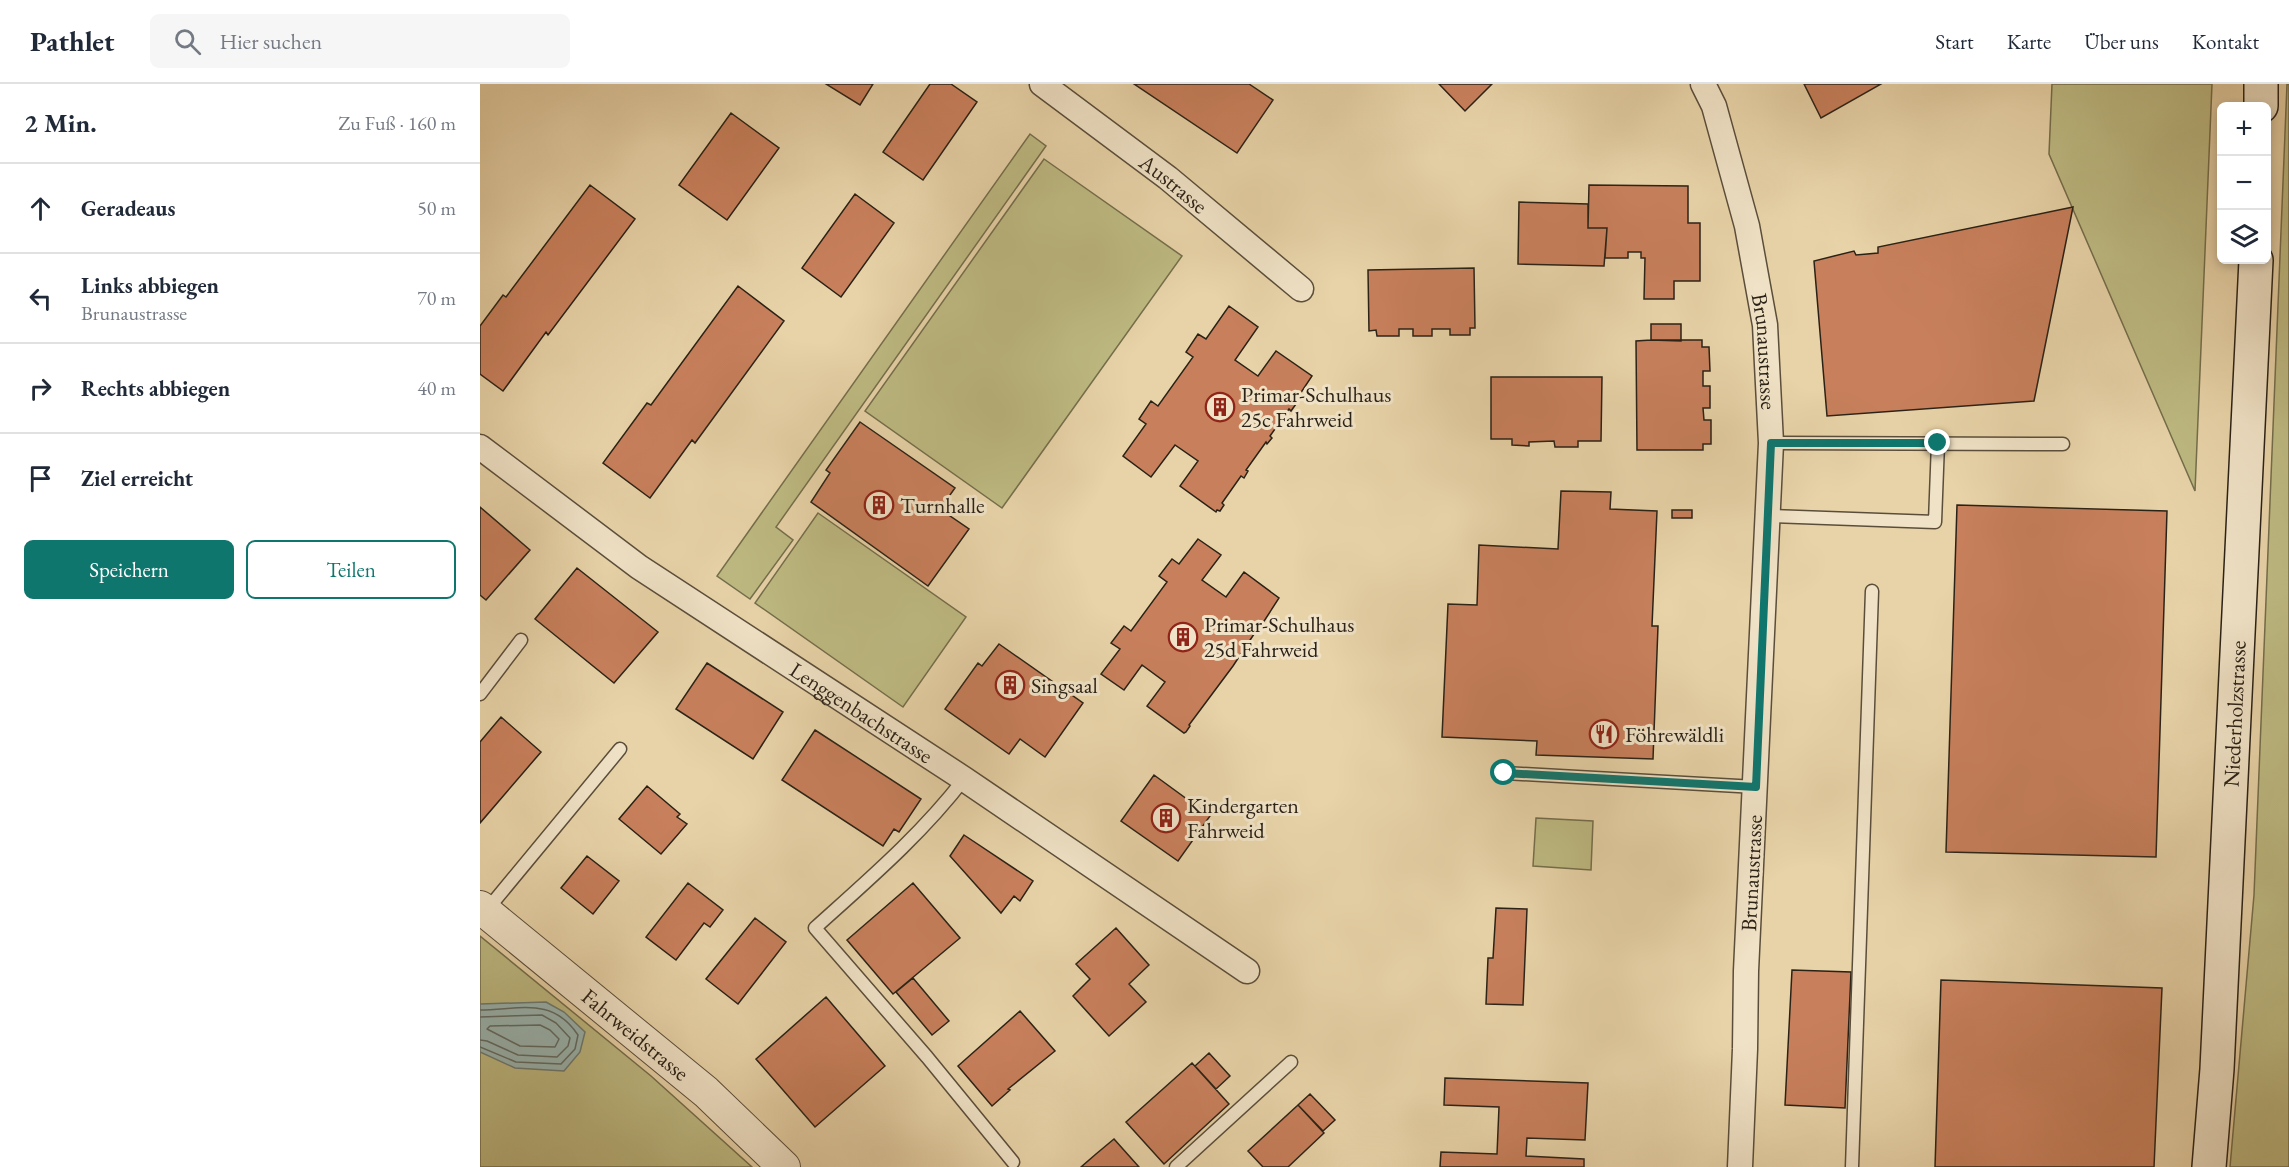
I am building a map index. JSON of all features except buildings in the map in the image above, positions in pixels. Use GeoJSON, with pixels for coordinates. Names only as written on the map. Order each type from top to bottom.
{"type":"FeatureCollection","features":[{"type":"Feature","properties":{"kind":"main road"},"geometry":{"type":"LineString","coordinates":[[2261,84],[2261,102]]}},
{"type":"Feature","properties":{"kind":"main road","name":"Niederholzstrasse"},"geometry":{"type":"LineString","coordinates":[[2209,1167],[2218,1033],[2256,264]]}},
{"type":"Feature","properties":{"kind":"street","name":"Austrasse"},"geometry":{"type":"LineString","coordinates":[[1042,84],[1168,178],[1301,289]]}},
{"type":"Feature","properties":{"kind":"street","name":"Brunaustrasse"},"geometry":{"type":"LineString","coordinates":[[1703,84],[1714,106],[1747,226],[1765,325],[1771,443],[1746,971],[1740,1167]]}},
{"type":"Feature","properties":{"kind":"street","name":"Lenggenbachstrasse"},"geometry":{"type":"LineString","coordinates":[[480,447],[639,567],[964,779],[1247,971]]}},
{"type":"Feature","properties":{"kind":"street","name":"Fahrweidstrasse"},"geometry":{"type":"LineString","coordinates":[[483,909],[706,1092],[784,1167]]}},
{"type":"Feature","properties":{"kind":"lane"},"geometry":{"type":"LineString","coordinates":[[1771,443],[2062,444]]}},
{"type":"Feature","properties":{"kind":"lane"},"geometry":{"type":"LineString","coordinates":[[1768,516],[1935,522],[1938,443]]}},
{"type":"Feature","properties":{"kind":"lane"},"geometry":{"type":"LineString","coordinates":[[1852,1167],[1872,591]]}},
{"type":"Feature","properties":{"kind":"lane"},"geometry":{"type":"LineString","coordinates":[[480,694],[521,640]]}},
{"type":"Feature","properties":{"kind":"lane"},"geometry":{"type":"LineString","coordinates":[[483,909],[620,749]]}},
{"type":"Feature","properties":{"kind":"lane"},"geometry":{"type":"LineString","coordinates":[[1504,773],[1756,787]]}},
{"type":"Feature","properties":{"kind":"lane"},"geometry":{"type":"LineString","coordinates":[[964,779],[948,800],[884,866],[815,928],[927,1057],[1012,1162]]}},
{"type":"Feature","properties":{"kind":"lane"},"geometry":{"type":"LineString","coordinates":[[1176,1167],[1291,1062]]}},
{"type":"Feature","properties":{"kind":"shaded area"},"geometry":{"type":"Polygon","coordinates":[[[2052,84],[2212,84],[2195,491],[2049,154],[2052,84]]]}},
{"type":"Feature","properties":{"kind":"shaded area"},"geometry":{"type":"Polygon","coordinates":[[[2287,84],[2289,84],[2289,1167],[2230,1167],[2254,895],[2287,84]]]}},
{"type":"Feature","properties":{"kind":"shaded area"},"geometry":{"type":"Polygon","coordinates":[[[1030,134],[1046,146],[776,527],[793,540],[750,599],[717,576],[1030,134]]]}},
{"type":"Feature","properties":{"kind":"shaded area"},"geometry":{"type":"Polygon","coordinates":[[[1044,159],[1182,256],[1002,508],[865,411],[1044,159]]]}},
{"type":"Feature","properties":{"kind":"shaded area"},"geometry":{"type":"Polygon","coordinates":[[[818,513],[966,617],[903,707],[755,603],[818,513]]]}},
{"type":"Feature","properties":{"kind":"shaded area"},"geometry":{"type":"Polygon","coordinates":[[[1536,818],[1593,821],[1591,870],[1533,866],[1536,818]]]}},
{"type":"Feature","properties":{"kind":"shaded area"},"geometry":{"type":"Polygon","coordinates":[[[480,936],[651,1076],[752,1167],[480,1167],[480,936]]]}},
{"type":"Feature","properties":{"kind":"water"},"geometry":{"type":"Polygon","coordinates":[[[546,1002],[564,1012],[585,1032],[580,1052],[564,1071],[515,1068],[480,1052],[480,1004],[546,1002]]]}},
{"type":"Feature","properties":{"kind":"place","name":"Primar-Schulhaus 25c Fahrweid"},"geometry":{"type":"Point","coordinates":[1220,407]}},
{"type":"Feature","properties":{"kind":"place","name":"Turnhalle"},"geometry":{"type":"Point","coordinates":[879,505]}},
{"type":"Feature","properties":{"kind":"place","name":"Primar-Schulhaus 25d Fahrweid"},"geometry":{"type":"Point","coordinates":[1183,637]}},
{"type":"Feature","properties":{"kind":"place","name":"Singsaal"},"geometry":{"type":"Point","coordinates":[1010,685]}},
{"type":"Feature","properties":{"kind":"place","name":"Föhrewäldli"},"geometry":{"type":"Point","coordinates":[1604,734]}},
{"type":"Feature","properties":{"kind":"place","name":"Kindergarten Fahrweid"},"geometry":{"type":"Point","coordinates":[1166,818]}},
{"type":"Feature","properties":{"kind":"route"},"geometry":{"type":"LineString","coordinates":[[1504,773],[1756,787],[1771,443],[1938,443]]}}]}
